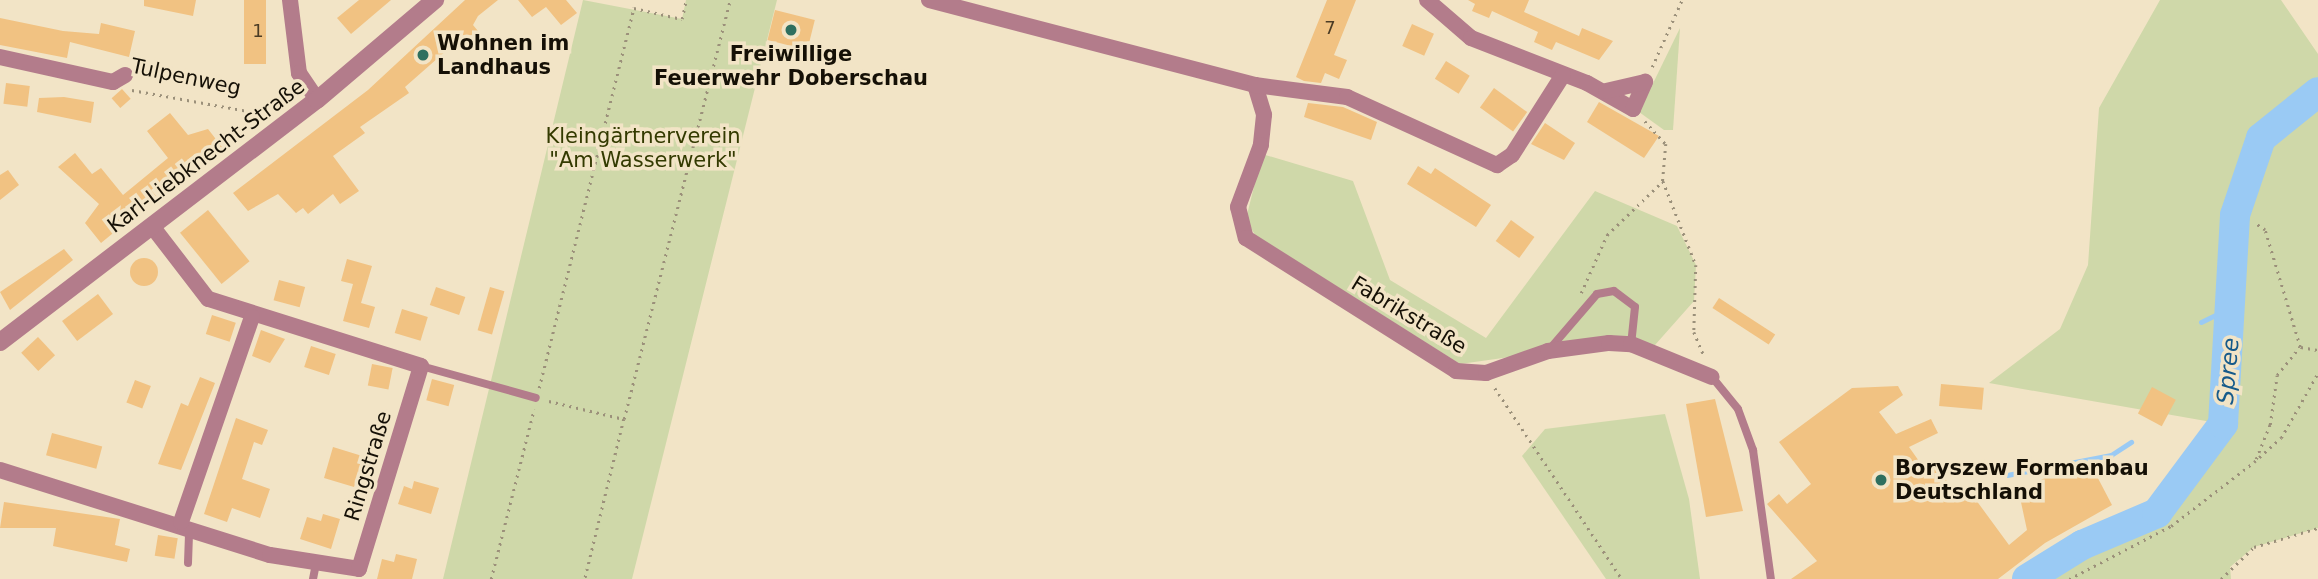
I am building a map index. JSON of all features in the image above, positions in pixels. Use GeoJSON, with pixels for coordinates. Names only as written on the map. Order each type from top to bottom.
{"type":"FeatureCollection","features":[{"type":"Feature","properties":{"kind":"street"},"geometry":{"type":"LineString","coordinates":[[289,0],[299,73],[317,100]]}},
{"type":"Feature","properties":{"kind":"street","name":"Karl-Liebknecht-Straße"},"geometry":{"type":"LineString","coordinates":[[0,342],[317,100],[435,0]]}},
{"type":"Feature","properties":{"kind":"street"},"geometry":{"type":"LineString","coordinates":[[929,0],[989,8],[1255,85],[1347,97],[1497,165],[1512,155],[1563,75]]}},
{"type":"Feature","properties":{"kind":"street"},"geometry":{"type":"LineString","coordinates":[[1427,0],[1471,38],[1606,91],[1633,109],[1645,82]]}},
{"type":"Feature","properties":{"kind":"street","name":"Tulpenweg"},"geometry":{"type":"LineString","coordinates":[[0,57],[119,78]]}},
{"type":"Feature","properties":{"kind":"street"},"geometry":{"type":"LineString","coordinates":[[1606,91],[1645,82]]}},
{"type":"Feature","properties":{"kind":"street","name":"Fabrikstraße"},"geometry":{"type":"LineString","coordinates":[[1255,85],[1264,115],[1261,145],[1238,207],[1246,239],[1456,371],[1486,373],[1548,351],[1631,344],[1712,377]]}},
{"type":"Feature","properties":{"kind":"street"},"geometry":{"type":"LineString","coordinates":[[152,226],[208,299],[252,317],[421,366]]}},
{"type":"Feature","properties":{"kind":"street"},"geometry":{"type":"LineString","coordinates":[[185,524],[252,317]]}},
{"type":"Feature","properties":{"kind":"street","name":"Ringstraße"},"geometry":{"type":"LineString","coordinates":[[0,470],[185,524],[314,572],[351,576],[359,569],[421,366]]}},
{"type":"Feature","properties":{"kind":"lane"},"geometry":{"type":"LineString","coordinates":[[1548,351],[1580,310],[1597,294],[1626,297],[1635,307],[1631,344]]}},
{"type":"Feature","properties":{"kind":"lane"},"geometry":{"type":"LineString","coordinates":[[421,366],[536,398]]}},
{"type":"Feature","properties":{"kind":"lane","name":"Fabrikstraße"},"geometry":{"type":"LineString","coordinates":[[1712,377],[1738,409],[1753,450],[1772,579]]}},
{"type":"Feature","properties":{"kind":"lane"},"geometry":{"type":"LineString","coordinates":[[185,524],[188,563]]}},
{"type":"Feature","properties":{"kind":"path"},"geometry":{"type":"LineString","coordinates":[[491,579],[634,8],[682,19],[686,0]]}},
{"type":"Feature","properties":{"kind":"path"},"geometry":{"type":"LineString","coordinates":[[585,579],[730,0]]}},
{"type":"Feature","properties":{"kind":"path"},"geometry":{"type":"LineString","coordinates":[[1645,82],[1682,0]]}},
{"type":"Feature","properties":{"kind":"path","name":"Tulpenweg"},"geometry":{"type":"LineString","coordinates":[[119,78],[291,119]]}},
{"type":"Feature","properties":{"kind":"path"},"geometry":{"type":"LineString","coordinates":[[1633,109],[1661,133],[1663,181],[1696,265],[1694,332],[1712,377]]}},
{"type":"Feature","properties":{"kind":"path"},"geometry":{"type":"LineString","coordinates":[[1580,310],[1583,278],[1607,235],[1663,181]]}},
{"type":"Feature","properties":{"kind":"path"},"geometry":{"type":"LineString","coordinates":[[2256,224],[2265,230],[2300,346]]}},
{"type":"Feature","properties":{"kind":"path"},"geometry":{"type":"LineString","coordinates":[[2300,346],[2318,350]]}},
{"type":"Feature","properties":{"kind":"path"},"geometry":{"type":"LineString","coordinates":[[2254,462],[2270,425],[2277,375],[2300,346]]}},
{"type":"Feature","properties":{"kind":"path"},"geometry":{"type":"LineString","coordinates":[[1486,373],[1622,579]]}},
{"type":"Feature","properties":{"kind":"path"},"geometry":{"type":"LineString","coordinates":[[2069,579],[2171,526],[2254,462],[2281,438],[2318,373]]}},
{"type":"Feature","properties":{"kind":"path"},"geometry":{"type":"LineString","coordinates":[[536,398],[624,419]]}},
{"type":"Feature","properties":{"kind":"path"},"geometry":{"type":"LineString","coordinates":[[2221,579],[2254,547],[2318,528]]}},
{"type":"Feature","properties":{"kind":"green space","name":"Kleingärtnerverein \"Am Wasserwerk\""},"geometry":{"type":"Polygon","coordinates":[[[583,0],[682,19],[686,0],[777,0],[632,579],[443,579],[583,0]]]}},
{"type":"Feature","properties":{"kind":"green space"},"geometry":{"type":"Polygon","coordinates":[[[2160,0],[2281,0],[2318,54],[2318,528],[2254,547],[2230,567],[2231,579],[2027,579],[2082,545],[2157,513],[2223,424],[1989,383],[2060,329],[2088,265],[2099,108],[2160,0]]]}},
{"type":"Feature","properties":{"kind":"green space"},"geometry":{"type":"Polygon","coordinates":[[[1680,28],[1673,130],[1664,130],[1639,112],[1680,28]]]}},
{"type":"Feature","properties":{"kind":"green space"},"geometry":{"type":"Polygon","coordinates":[[[1262,154],[1353,181],[1390,280],[1486,338],[1595,191],[1677,226],[1696,265],[1694,301],[1655,345],[1609,343],[1460,364],[1255,235],[1246,219],[1262,154]]]}},
{"type":"Feature","properties":{"kind":"green space"},"geometry":{"type":"Polygon","coordinates":[[[1665,414],[1689,499],[1700,579],[1606,579],[1522,456],[1545,429],[1665,414]]]}},
{"type":"Feature","properties":{"kind":"building"},"geometry":{"type":"Polygon","coordinates":[[[144,0],[196,0],[193,16],[144,6],[144,0]]]}},
{"type":"Feature","properties":{"kind":"building"},"geometry":{"type":"Polygon","coordinates":[[[244,0],[266,0],[266,64],[244,64],[244,0]]]}},
{"type":"Feature","properties":{"kind":"building"},"geometry":{"type":"Polygon","coordinates":[[[359,0],[391,0],[351,34],[337,18],[359,0]]]}},
{"type":"Feature","properties":{"kind":"building"},"geometry":{"type":"Polygon","coordinates":[[[465,0],[498,0],[478,16],[473,25],[478,31],[447,50],[405,87],[409,93],[360,127],[365,133],[333,156],[359,191],[340,204],[333,194],[308,214],[303,208],[296,213],[278,194],[248,211],[233,193],[368,90],[465,0]]]}},
{"type":"Feature","properties":{"kind":"building"},"geometry":{"type":"Polygon","coordinates":[[[518,0],[566,0],[577,13],[561,25],[546,7],[532,17],[518,0]]]}},
{"type":"Feature","properties":{"kind":"building"},"geometry":{"type":"Polygon","coordinates":[[[1327,0],[1356,0],[1334,55],[1347,60],[1339,79],[1325,73],[1321,83],[1304,81],[1296,77],[1327,0]]]}},
{"type":"Feature","properties":{"kind":"building"},"geometry":{"type":"Polygon","coordinates":[[[1468,0],[1529,0],[1524,12],[1579,36],[1582,28],[1613,41],[1599,60],[1556,42],[1552,50],[1534,42],[1538,32],[1492,11],[1489,18],[1472,11],[1475,4],[1468,0]]]}},
{"type":"Feature","properties":{"kind":"building","name":"Freiwillige Feuerwehr Doberschau"},"geometry":{"type":"Polygon","coordinates":[[[775,10],[815,20],[807,50],[768,40],[775,10]]]}},
{"type":"Feature","properties":{"kind":"building"},"geometry":{"type":"Polygon","coordinates":[[[0,18],[63,31],[99,34],[101,23],[135,31],[129,57],[70,42],[67,58],[0,45],[0,18]]]}},
{"type":"Feature","properties":{"kind":"building"},"geometry":{"type":"Polygon","coordinates":[[[1412,24],[1434,34],[1424,56],[1402,46],[1412,24]]]}},
{"type":"Feature","properties":{"kind":"building"},"geometry":{"type":"Polygon","coordinates":[[[1446,61],[1470,76],[1459,94],[1435,79],[1446,61]]]}},
{"type":"Feature","properties":{"kind":"building"},"geometry":{"type":"Polygon","coordinates":[[[6,83],[30,86],[27,107],[3,104],[6,83]]]}},
{"type":"Feature","properties":{"kind":"building"},"geometry":{"type":"Polygon","coordinates":[[[1494,88],[1527,112],[1513,132],[1480,107],[1494,88]]]}},
{"type":"Feature","properties":{"kind":"building"},"geometry":{"type":"Polygon","coordinates":[[[122,89],[131,99],[120,108],[112,98],[122,89]]]}},
{"type":"Feature","properties":{"kind":"building"},"geometry":{"type":"Polygon","coordinates":[[[64,97],[94,102],[91,123],[37,112],[39,98],[64,97]]]}},
{"type":"Feature","properties":{"kind":"building"},"geometry":{"type":"Polygon","coordinates":[[[1599,102],[1659,136],[1644,158],[1587,122],[1599,102]]]}},
{"type":"Feature","properties":{"kind":"building"},"geometry":{"type":"Polygon","coordinates":[[[1308,103],[1343,107],[1377,122],[1371,140],[1304,117],[1308,103]]]}},
{"type":"Feature","properties":{"kind":"building"},"geometry":{"type":"Polygon","coordinates":[[[170,113],[188,135],[208,129],[222,147],[194,168],[188,160],[151,190],[157,197],[101,243],[85,223],[99,204],[58,167],[75,153],[92,174],[101,168],[123,195],[168,158],[147,131],[170,113]]]}},
{"type":"Feature","properties":{"kind":"building"},"geometry":{"type":"Polygon","coordinates":[[[1545,123],[1575,143],[1564,160],[1531,144],[1545,123]]]}},
{"type":"Feature","properties":{"kind":"building"},"geometry":{"type":"Polygon","coordinates":[[[1418,166],[1431,174],[1435,168],[1491,205],[1476,227],[1407,184],[1418,166]]]}},
{"type":"Feature","properties":{"kind":"building"},"geometry":{"type":"Polygon","coordinates":[[[8,170],[19,185],[0,200],[0,175],[8,170]]]}},
{"type":"Feature","properties":{"kind":"building"},"geometry":{"type":"Polygon","coordinates":[[[208,210],[250,261],[222,284],[180,233],[208,210]]]}},
{"type":"Feature","properties":{"kind":"building"},"geometry":{"type":"Polygon","coordinates":[[[1511,220],[1534,237],[1519,258],[1496,241],[1511,220]]]}},
{"type":"Feature","properties":{"kind":"building"},"geometry":{"type":"Polygon","coordinates":[[[64,249],[73,260],[10,310],[0,292],[64,249]]]}},
{"type":"Feature","properties":{"kind":"building"},"geometry":{"type":"Polygon","coordinates":[[[144,258],[154,262],[158,272],[154,282],[144,286],[134,282],[130,272],[134,262],[144,258]]]}},
{"type":"Feature","properties":{"kind":"building"},"geometry":{"type":"Polygon","coordinates":[[[347,259],[372,266],[361,303],[375,307],[369,328],[343,321],[353,284],[341,281],[347,259]]]}},
{"type":"Feature","properties":{"kind":"building"},"geometry":{"type":"Polygon","coordinates":[[[279,280],[305,287],[300,307],[274,300],[279,280]]]}},
{"type":"Feature","properties":{"kind":"building"},"geometry":{"type":"Polygon","coordinates":[[[436,287],[465,297],[459,315],[430,305],[436,287]]]}},
{"type":"Feature","properties":{"kind":"building"},"geometry":{"type":"Polygon","coordinates":[[[490,287],[504,291],[492,334],[478,330],[490,287]]]}},
{"type":"Feature","properties":{"kind":"building"},"geometry":{"type":"Polygon","coordinates":[[[98,294],[113,314],[77,341],[62,321],[98,294]]]}},
{"type":"Feature","properties":{"kind":"building"},"geometry":{"type":"Polygon","coordinates":[[[1719,298],[1775,334],[1769,345],[1712,308],[1719,298]]]}},
{"type":"Feature","properties":{"kind":"building"},"geometry":{"type":"Polygon","coordinates":[[[402,309],[428,317],[421,341],[395,333],[402,309]]]}},
{"type":"Feature","properties":{"kind":"building"},"geometry":{"type":"Polygon","coordinates":[[[212,315],[236,323],[230,342],[206,334],[212,315]]]}},
{"type":"Feature","properties":{"kind":"building"},"geometry":{"type":"Polygon","coordinates":[[[261,330],[285,339],[270,363],[252,356],[261,330]]]}},
{"type":"Feature","properties":{"kind":"building"},"geometry":{"type":"Polygon","coordinates":[[[38,337],[55,355],[38,371],[21,353],[38,337]]]}},
{"type":"Feature","properties":{"kind":"building"},"geometry":{"type":"Polygon","coordinates":[[[311,346],[336,354],[329,375],[304,367],[311,346]]]}},
{"type":"Feature","properties":{"kind":"building"},"geometry":{"type":"Polygon","coordinates":[[[372,364],[393,368],[388,390],[368,386],[372,364]]]}},
{"type":"Feature","properties":{"kind":"building"},"geometry":{"type":"Polygon","coordinates":[[[200,377],[215,383],[181,470],[158,464],[181,403],[188,406],[200,377]]]}},
{"type":"Feature","properties":{"kind":"building"},"geometry":{"type":"Polygon","coordinates":[[[432,379],[454,385],[449,406],[426,400],[432,379]]]}},
{"type":"Feature","properties":{"kind":"building"},"geometry":{"type":"Polygon","coordinates":[[[135,380],[151,386],[142,408],[126,402],[135,380]]]}},
{"type":"Feature","properties":{"kind":"building"},"geometry":{"type":"Polygon","coordinates":[[[1941,384],[1984,388],[1982,410],[1939,406],[1941,384]]]}},
{"type":"Feature","properties":{"kind":"building","name":"Boryszew Formenbau Deutschland"},"geometry":{"type":"Polygon","coordinates":[[[1898,386],[1903,395],[1879,412],[1896,434],[1931,419],[1938,433],[1909,447],[1926,471],[1935,465],[1955,492],[1965,485],[2009,545],[2027,530],[2019,493],[2063,467],[2068,474],[2090,463],[2112,505],[2045,543],[1998,579],[1791,579],[1817,561],[1767,504],[1779,494],[1787,504],[1811,484],[1779,442],[1852,388],[1898,386]]]}},
{"type":"Feature","properties":{"kind":"building"},"geometry":{"type":"Polygon","coordinates":[[[2152,387],[2176,400],[2162,426],[2138,413],[2152,387]]]}},
{"type":"Feature","properties":{"kind":"building"},"geometry":{"type":"Polygon","coordinates":[[[1715,399],[1743,511],[1706,517],[1686,404],[1715,399]]]}},
{"type":"Feature","properties":{"kind":"building"},"geometry":{"type":"Polygon","coordinates":[[[236,418],[268,430],[262,445],[254,442],[242,479],[270,489],[260,518],[232,508],[227,522],[204,514],[236,418]]]}},
{"type":"Feature","properties":{"kind":"building"},"geometry":{"type":"Polygon","coordinates":[[[52,433],[102,446],[96,469],[46,455],[52,433]]]}},
{"type":"Feature","properties":{"kind":"building"},"geometry":{"type":"Polygon","coordinates":[[[333,447],[372,459],[365,480],[357,477],[354,487],[324,478],[333,447]]]}},
{"type":"Feature","properties":{"kind":"building"},"geometry":{"type":"Polygon","coordinates":[[[414,481],[439,488],[431,514],[398,504],[404,486],[412,489],[414,481]]]}},
{"type":"Feature","properties":{"kind":"building"},"geometry":{"type":"Polygon","coordinates":[[[4,502],[120,519],[115,545],[130,549],[127,562],[53,546],[56,528],[0,528],[4,502]]]}},
{"type":"Feature","properties":{"kind":"building"},"geometry":{"type":"Polygon","coordinates":[[[323,514],[340,519],[331,549],[300,539],[307,517],[321,521],[323,514]]]}},
{"type":"Feature","properties":{"kind":"building"},"geometry":{"type":"Polygon","coordinates":[[[158,535],[178,538],[174,559],[155,556],[158,535]]]}},
{"type":"Feature","properties":{"kind":"building"},"geometry":{"type":"Polygon","coordinates":[[[396,554],[417,559],[412,579],[377,579],[382,559],[394,562],[396,554]]]}},
{"type":"Feature","properties":{"kind":"waterway","name":"Spree"},"geometry":{"type":"LineString","coordinates":[[2027,579],[2082,545],[2157,513],[2223,424],[2235,215],[2261,138],[2318,92]]}},
{"type":"Feature","properties":{"kind":"waterway"},"geometry":{"type":"LineString","coordinates":[[2201,322],[2234,306]]}},
{"type":"Feature","properties":{"kind":"waterway"},"geometry":{"type":"LineString","coordinates":[[2007,475],[2111,455],[2131,442]]}},
{"type":"Feature","properties":{"kind":"place","name":"Freiwillige Feuerwehr Doberschau"},"geometry":{"type":"Point","coordinates":[791,30]}},
{"type":"Feature","properties":{"kind":"place","name":"Wohnen im Landhaus"},"geometry":{"type":"Point","coordinates":[423,55]}},
{"type":"Feature","properties":{"kind":"place","name":"Boryszew Formenbau Deutschland"},"geometry":{"type":"Point","coordinates":[1881,480]}}]}
